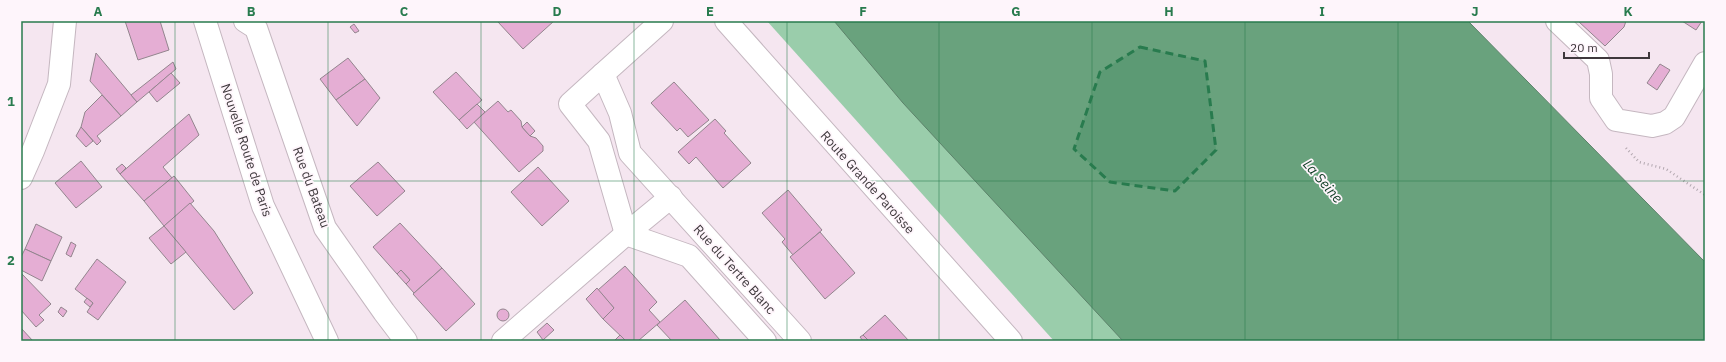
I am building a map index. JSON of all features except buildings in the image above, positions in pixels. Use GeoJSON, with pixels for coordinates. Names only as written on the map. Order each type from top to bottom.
{"type":"FeatureCollection","features":[{"type":"Feature","properties":{"kind":"street"},"geometry":{"type":"LineString","coordinates":[[21,178],[33,152],[59,84],[65,21]]}},
{"type":"Feature","properties":{"kind":"street","name":"Nouvelle Route de Paris"},"geometry":{"type":"LineString","coordinates":[[205,21],[263,206],[327,341]]}},
{"type":"Feature","properties":{"kind":"street","name":"Rue du Bateau"},"geometry":{"type":"LineString","coordinates":[[245,21],[256,28],[325,228],[406,341]]}},
{"type":"Feature","properties":{"kind":"street"},"geometry":{"type":"LineString","coordinates":[[626,234],[599,141],[570,104],[662,21]]}},
{"type":"Feature","properties":{"kind":"street","name":"Route Grande Paroisse"},"geometry":{"type":"LineString","coordinates":[[726,21],[784,88],[1011,341]]}},
{"type":"Feature","properties":{"kind":"street"},"geometry":{"type":"LineString","coordinates":[[1557,21],[1598,60],[1601,74],[1601,98],[1616,120],[1652,126],[1665,123],[1674,117],[1705,63]]}},
{"type":"Feature","properties":{"kind":"street","name":"Rue du Tertre Blanc"},"geometry":{"type":"LineString","coordinates":[[603,74],[620,113],[630,153],[800,341]]}},
{"type":"Feature","properties":{"kind":"street"},"geometry":{"type":"LineString","coordinates":[[503,341],[671,197]]}},
{"type":"Feature","properties":{"kind":"street","name":"Rue du Tertre Blanc"},"geometry":{"type":"LineString","coordinates":[[626,234],[689,256],[765,341]]}},
{"type":"Feature","properties":{"kind":"path"},"geometry":{"type":"LineString","coordinates":[[1616,120],[1621,144],[1639,162],[1666,169],[1705,195]]}},
{"type":"Feature","properties":{"kind":"highlighted area"},"geometry":{"type":"Polygon","coordinates":[[[1140,47],[1205,61],[1216,150],[1175,191],[1110,182],[1074,149],[1100,72],[1140,47]]]}},
{"type":"Feature","properties":{"kind":"shaded area"},"geometry":{"type":"Polygon","coordinates":[[[767,21],[848,21],[1143,341],[1054,341],[767,21]]]}},
{"type":"Feature","properties":{"kind":"water","name":"La Seine"},"geometry":{"type":"Polygon","coordinates":[[[834,21],[1468,21],[1705,262],[1705,341],[1123,341],[903,103],[834,21]]]}}]}
